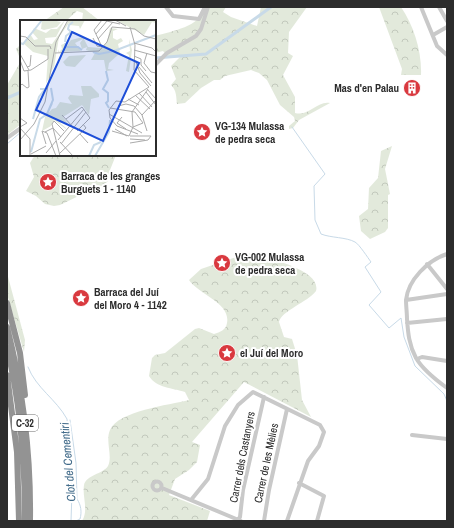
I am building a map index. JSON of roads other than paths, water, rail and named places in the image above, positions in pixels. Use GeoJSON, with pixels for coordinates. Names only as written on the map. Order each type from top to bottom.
{"type":"FeatureCollection","features":[{"type":"Feature","properties":{"kind":"highway"},"geometry":{"type":"LineString","coordinates":[[7,303],[20,353],[27,420],[26,427]]}},
{"type":"Feature","properties":{"kind":"highway","name":"C-32"},"geometry":{"type":"LineString","coordinates":[[7,327],[26,427],[29,456],[30,521]]}},
{"type":"Feature","properties":{"kind":"highway","name":"C-32"},"geometry":{"type":"LineString","coordinates":[[7,348],[21,434],[24,472],[25,521]]}},
{"type":"Feature","properties":{"kind":"highway"},"geometry":{"type":"LineString","coordinates":[[7,375],[17,452],[19,521]]}},
{"type":"Feature","properties":{"kind":"street"},"geometry":{"type":"LineString","coordinates":[[166,7],[174,16],[199,19],[205,7]]}},
{"type":"Feature","properties":{"kind":"street"},"geometry":{"type":"LineString","coordinates":[[156,64],[166,53],[196,36],[201,29],[208,7]]}},
{"type":"Feature","properties":{"kind":"street"},"geometry":{"type":"LineString","coordinates":[[421,7],[432,35],[440,50],[447,55]]}},
{"type":"Feature","properties":{"kind":"street"},"geometry":{"type":"LineString","coordinates":[[439,7],[447,21]]}},
{"type":"Feature","properties":{"kind":"street"},"geometry":{"type":"LineString","coordinates":[[432,35],[447,27]]}},
{"type":"Feature","properties":{"kind":"street"},"geometry":{"type":"LineString","coordinates":[[7,138],[20,129]]}},
{"type":"Feature","properties":{"kind":"street"},"geometry":{"type":"LineString","coordinates":[[447,254],[427,264],[413,283],[406,300],[409,338],[417,359],[434,378],[447,388]]}},
{"type":"Feature","properties":{"kind":"street"},"geometry":{"type":"LineString","coordinates":[[427,264],[447,289]]}},
{"type":"Feature","properties":{"kind":"street"},"geometry":{"type":"LineString","coordinates":[[406,300],[447,294]]}},
{"type":"Feature","properties":{"kind":"street"},"geometry":{"type":"LineString","coordinates":[[407,322],[447,319]]}},
{"type":"Feature","properties":{"kind":"street"},"geometry":{"type":"LineString","coordinates":[[417,359],[422,357],[447,361]]}},
{"type":"Feature","properties":{"kind":"street"},"geometry":{"type":"LineString","coordinates":[[190,500],[208,479],[225,426],[238,405],[253,392],[313,423],[320,425],[324,432],[319,446],[308,460],[287,521]]}},
{"type":"Feature","properties":{"kind":"street","name":"Carrer dels Castanyers"},"geometry":{"type":"LineString","coordinates":[[239,521],[243,490],[264,397]]}},
{"type":"Feature","properties":{"kind":"street","name":"Carrer de les Mèlies"},"geometry":{"type":"LineString","coordinates":[[264,521],[269,490],[287,409]]}},
{"type":"Feature","properties":{"kind":"street"},"geometry":{"type":"LineString","coordinates":[[412,435],[447,439]]}},
{"type":"Feature","properties":{"kind":"street"},"geometry":{"type":"LineString","coordinates":[[300,483],[324,496],[317,521]]}},
{"type":"Feature","properties":{"kind":"street"},"geometry":{"type":"LineString","coordinates":[[162,488],[229,519],[239,521]]}},
{"type":"Feature","properties":{"kind":"waterway"},"geometry":{"type":"LineString","coordinates":[[156,58],[206,54],[271,7]]}},
{"type":"Feature","properties":{"kind":"waterway"},"geometry":{"type":"LineString","coordinates":[[7,98],[20,92]]}},
{"type":"Feature","properties":{"kind":"waterway"},"geometry":{"type":"LineString","coordinates":[[292,127],[325,174],[314,186],[315,220],[321,234],[343,238],[357,243],[371,262],[365,267],[381,292],[369,305],[389,328],[401,318],[404,337],[415,366],[444,394],[447,401]]}},
{"type":"Feature","properties":{"kind":"waterway"},"geometry":{"type":"LineString","coordinates":[[7,144],[20,133]]}},
{"type":"Feature","properties":{"kind":"waterway","name":"Clot del Cementiri"},"geometry":{"type":"LineString","coordinates":[[28,367],[36,381],[67,419],[72,492],[71,521]]}},
{"type":"Feature","properties":{"kind":"waterway"},"geometry":{"type":"LineString","coordinates":[[70,420],[76,463],[77,499],[81,511],[80,519],[76,521]]}},
{"type":"Feature","properties":{"kind":"place","name":"Mas d'en Palau"},"geometry":{"type":"Point","coordinates":[412,88]}},
{"type":"Feature","properties":{"kind":"place","name":"VG-134 Mulassa de pedra seca"},"geometry":{"type":"Point","coordinates":[202,132]}},
{"type":"Feature","properties":{"kind":"place","name":"Barraca de les granges Burguets 1 - 1140"},"geometry":{"type":"Point","coordinates":[48,182]}},
{"type":"Feature","properties":{"kind":"place","name":"VG-002 Mulassa de pedra seca"},"geometry":{"type":"Point","coordinates":[222,263]}},
{"type":"Feature","properties":{"kind":"place","name":"Barraca del Juí del Moro 4 - 1142"},"geometry":{"type":"Point","coordinates":[81,298]}},
{"type":"Feature","properties":{"kind":"place","name":"el Juí del Moro"},"geometry":{"type":"Point","coordinates":[227,353]}}]}
